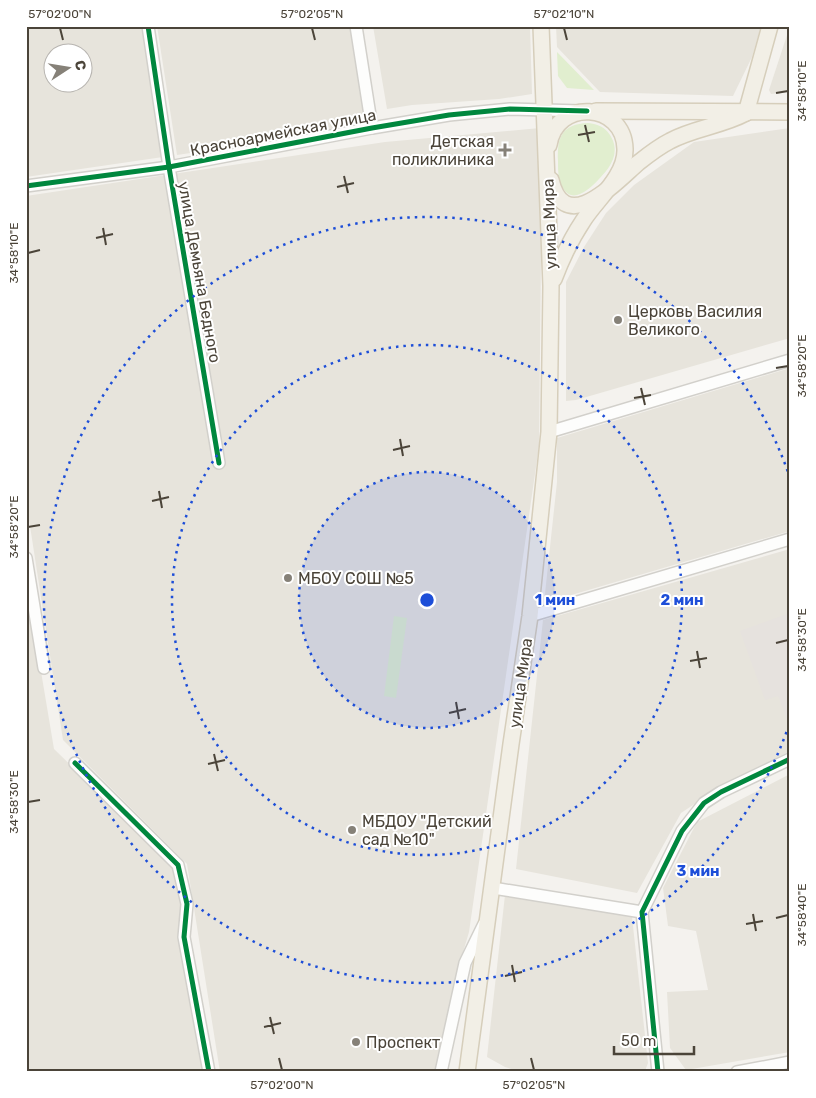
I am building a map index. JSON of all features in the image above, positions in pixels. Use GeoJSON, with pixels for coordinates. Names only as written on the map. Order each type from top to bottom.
{"type":"FeatureCollection","features":[{"type":"Feature","properties":{"kind":"main road"},"geometry":{"type":"LineString","coordinates":[[541,26],[547,161],[555,194],[566,203],[576,206],[585,205],[598,198],[648,155],[671,140],[690,132],[737,118],[746,113],[770,26]]}},
{"type":"Feature","properties":{"kind":"main road"},"geometry":{"type":"LineString","coordinates":[[547,161],[551,139],[556,127],[571,115],[590,111],[790,112]]}},
{"type":"Feature","properties":{"kind":"main road"},"geometry":{"type":"LineString","coordinates":[[590,111],[605,116],[614,123],[621,133],[624,144],[623,163],[606,191]]}},
{"type":"Feature","properties":{"kind":"main road","name":"улица Мира"},"geometry":{"type":"LineString","coordinates":[[490,914],[511,744],[530,616],[549,432],[551,286],[547,161]]}},
{"type":"Feature","properties":{"kind":"main road","name":"улица Мира"},"geometry":{"type":"LineString","coordinates":[[551,286],[561,258],[577,230],[606,191]]}},
{"type":"Feature","properties":{"kind":"main road"},"geometry":{"type":"LineString","coordinates":[[467,1072],[490,914]]}},
{"type":"Feature","properties":{"kind":"street","name":"улица Демьяна Бедного"},"geometry":{"type":"LineString","coordinates":[[148,26],[169,167],[219,463]]}},
{"type":"Feature","properties":{"kind":"street"},"geometry":{"type":"LineString","coordinates":[[356,26],[372,128]]}},
{"type":"Feature","properties":{"kind":"street","name":"Красноармейская улица"},"geometry":{"type":"LineString","coordinates":[[26,186],[169,167],[449,115],[510,109],[590,111]]}},
{"type":"Feature","properties":{"kind":"street"},"geometry":{"type":"LineString","coordinates":[[549,432],[790,360]]}},
{"type":"Feature","properties":{"kind":"street"},"geometry":{"type":"LineString","coordinates":[[530,616],[790,539]]}},
{"type":"Feature","properties":{"kind":"street"},"geometry":{"type":"LineString","coordinates":[[26,558],[44,668]]}},
{"type":"Feature","properties":{"kind":"street"},"geometry":{"type":"LineString","coordinates":[[658,1072],[642,912],[682,831],[704,803],[721,792],[790,759]]}},
{"type":"Feature","properties":{"kind":"street"},"geometry":{"type":"LineString","coordinates":[[75,763],[178,865],[187,904],[184,937],[209,1072]]}},
{"type":"Feature","properties":{"kind":"street"},"geometry":{"type":"LineString","coordinates":[[493,888],[642,912]]}},
{"type":"Feature","properties":{"kind":"street","name":"улица Мира"},"geometry":{"type":"LineString","coordinates":[[441,1072],[465,963],[490,914]]}},
{"type":"Feature","properties":{"kind":"street"},"geometry":{"type":"LineString","coordinates":[[736,1072],[790,1062]]}},
{"type":"Feature","properties":{"kind":"shaded area"},"geometry":{"type":"Polygon","coordinates":[[[26,26],[143,26],[163,157],[26,177],[26,26]]]}},
{"type":"Feature","properties":{"kind":"shaded area"},"geometry":{"type":"Polygon","coordinates":[[[157,26],[350,26],[365,127],[177,155],[157,26]]]}},
{"type":"Feature","properties":{"kind":"shaded area"},"geometry":{"type":"Polygon","coordinates":[[[373,26],[530,26],[532,94],[499,99],[412,105],[387,109],[373,26]]]}},
{"type":"Feature","properties":{"kind":"shaded area"},"geometry":{"type":"Polygon","coordinates":[[[556,26],[761,26],[752,57],[733,96],[600,92],[557,47],[556,26]]]}},
{"type":"Feature","properties":{"kind":"shaded area"},"geometry":{"type":"Polygon","coordinates":[[[790,26],[790,92],[771,94],[769,90],[790,26]]]}},
{"type":"Feature","properties":{"kind":"shaded area"},"geometry":{"type":"Polygon","coordinates":[[[540,128],[539,446],[469,932],[461,959],[438,1072],[220,1072],[187,864],[63,740],[26,500],[26,196],[385,142],[540,128]]]}},
{"type":"Feature","properties":{"kind":"shaded area"},"geometry":{"type":"Polygon","coordinates":[[[790,128],[790,338],[576,400],[566,401],[566,282],[584,247],[606,213],[634,185],[694,142],[790,128]]]}},
{"type":"Feature","properties":{"kind":"shaded area"},"geometry":{"type":"Polygon","coordinates":[[[790,368],[790,531],[544,603],[557,482],[557,438],[790,368]]]}},
{"type":"Feature","properties":{"kind":"shaded area"},"geometry":{"type":"Polygon","coordinates":[[[790,549],[790,751],[723,785],[681,813],[637,893],[516,869],[543,620],[790,549]]]}},
{"type":"Feature","properties":{"kind":"shaded area"},"geometry":{"type":"Polygon","coordinates":[[[26,582],[54,749],[176,868],[207,1072],[26,1072],[26,582]]]}},
{"type":"Feature","properties":{"kind":"shaded area"},"geometry":{"type":"Polygon","coordinates":[[[790,613],[790,727],[778,696],[765,700],[740,631],[790,613]]]}},
{"type":"Feature","properties":{"kind":"shaded area"},"geometry":{"type":"Polygon","coordinates":[[[790,774],[790,1052],[686,1070],[670,1048],[667,992],[708,990],[696,931],[668,926],[663,888],[697,822],[790,774]]]}},
{"type":"Feature","properties":{"kind":"shaded area"},"geometry":{"type":"Polygon","coordinates":[[[505,895],[632,917],[648,1063],[645,1071],[522,1072],[505,1067],[487,1057],[505,895]]]}},
{"type":"Feature","properties":{"kind":"green space"},"geometry":{"type":"Polygon","coordinates":[[[557,52],[594,90],[567,88],[558,76],[557,52]]]}},
{"type":"Feature","properties":{"kind":"green space"},"geometry":{"type":"Polygon","coordinates":[[[588,123],[601,126],[606,130],[613,141],[615,153],[611,164],[590,188],[580,194],[569,194],[561,184],[559,176],[558,153],[560,139],[563,133],[572,126],[588,123]]]}},
{"type":"Feature","properties":{"kind":"green space"},"geometry":{"type":"Polygon","coordinates":[[[394,616],[407,618],[396,698],[384,696],[394,616]]]}},
{"type":"Feature","properties":{"kind":"cycle path"},"geometry":{"type":"LineString","coordinates":[[148,26],[169,167],[219,463]]}},
{"type":"Feature","properties":{"kind":"cycle path"},"geometry":{"type":"LineString","coordinates":[[26,186],[169,167],[449,115],[510,109],[587,111]]}},
{"type":"Feature","properties":{"kind":"cycle path"},"geometry":{"type":"LineString","coordinates":[[658,1072],[642,912],[682,831],[704,803],[721,792],[790,759]]}},
{"type":"Feature","properties":{"kind":"cycle path"},"geometry":{"type":"LineString","coordinates":[[75,763],[178,865],[187,904],[184,937],[209,1072]]}},
{"type":"Feature","properties":{"kind":"place","name":"Детская поликлиника"},"geometry":{"type":"Point","coordinates":[505,150]}},
{"type":"Feature","properties":{"kind":"place","name":"Церковь Василия Великого"},"geometry":{"type":"Point","coordinates":[618,320]}},
{"type":"Feature","properties":{"kind":"place","name":"МБОУ СОШ №5"},"geometry":{"type":"Point","coordinates":[288,578]}},
{"type":"Feature","properties":{"kind":"place","name":"МБДОУ \"Детский сад №10\""},"geometry":{"type":"Point","coordinates":[352,830]}},
{"type":"Feature","properties":{"kind":"place","name":"Проспект"},"geometry":{"type":"Point","coordinates":[356,1042]}}]}
